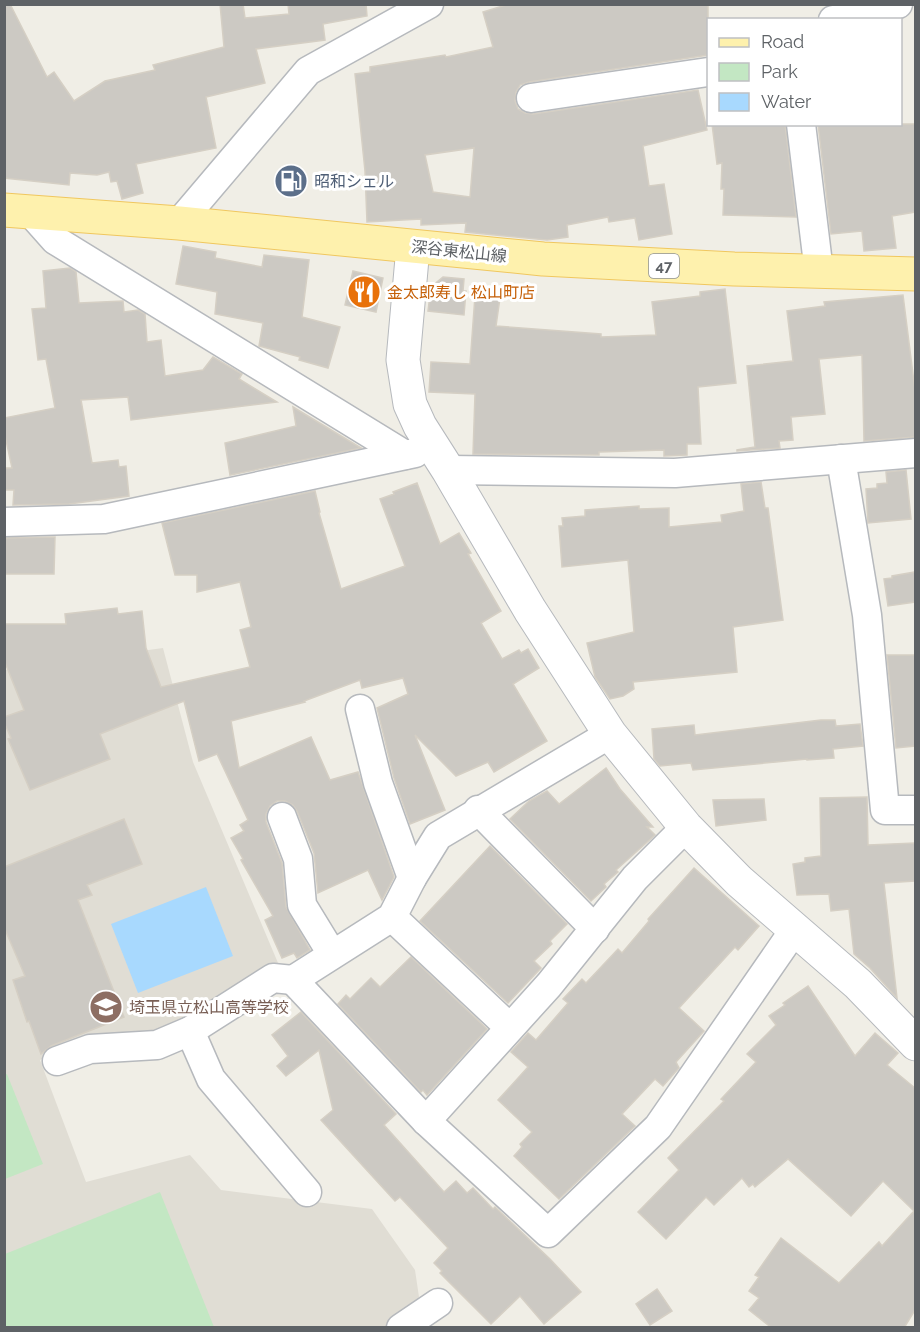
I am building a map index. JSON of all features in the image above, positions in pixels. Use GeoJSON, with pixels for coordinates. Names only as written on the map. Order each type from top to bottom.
{"type":"FeatureCollection","features":[{"type":"Feature","properties":{"kind":"main road","name":"深谷東松山線"},"geometry":{"type":"LineString","coordinates":[[18,211],[179,223],[543,259],[819,272],[915,274]]}},
{"type":"Feature","properties":{"kind":"street"},"geometry":{"type":"LineString","coordinates":[[179,223],[308,71],[429,4]]}},
{"type":"Feature","properties":{"kind":"street"},"geometry":{"type":"LineString","coordinates":[[846,18],[873,14],[898,4]]}},
{"type":"Feature","properties":{"kind":"street"},"geometry":{"type":"LineString","coordinates":[[531,98],[707,72]]}},
{"type":"Feature","properties":{"kind":"street"},"geometry":{"type":"LineString","coordinates":[[801,126],[819,272]]}},
{"type":"Feature","properties":{"kind":"street"},"geometry":{"type":"LineString","coordinates":[[18,211],[55,240],[429,458]]}},
{"type":"Feature","properties":{"kind":"street"},"geometry":{"type":"LineString","coordinates":[[412,247],[403,360],[410,404],[420,426],[429,458],[610,734],[686,827],[739,881],[858,984],[915,1044]]}},
{"type":"Feature","properties":{"kind":"street"},"geometry":{"type":"LineString","coordinates":[[4,522],[104,519],[429,458],[675,473],[915,453]]}},
{"type":"Feature","properties":{"kind":"street"},"geometry":{"type":"LineString","coordinates":[[841,459],[867,615],[885,810],[915,810]]}},
{"type":"Feature","properties":{"kind":"street"},"geometry":{"type":"LineString","coordinates":[[360,709],[378,783],[412,878]]}},
{"type":"Feature","properties":{"kind":"street"},"geometry":{"type":"LineString","coordinates":[[57,1061],[90,1049],[157,1045],[190,1031],[273,978],[294,980],[392,917],[412,878],[438,836],[478,810],[610,734]]}},
{"type":"Feature","properties":{"kind":"street"},"geometry":{"type":"LineString","coordinates":[[478,810],[596,929]]}},
{"type":"Feature","properties":{"kind":"street"},"geometry":{"type":"LineString","coordinates":[[282,817],[298,859],[302,905],[332,954]]}},
{"type":"Feature","properties":{"kind":"street"},"geometry":{"type":"LineString","coordinates":[[426,1121],[549,985],[635,878],[686,827]]}},
{"type":"Feature","properties":{"kind":"street"},"geometry":{"type":"LineString","coordinates":[[392,917],[509,1027]]}},
{"type":"Feature","properties":{"kind":"street"},"geometry":{"type":"LineString","coordinates":[[294,980],[426,1121],[548,1233],[658,1127],[795,929]]}},
{"type":"Feature","properties":{"kind":"street"},"geometry":{"type":"LineString","coordinates":[[190,1031],[211,1079],[307,1192]]}},
{"type":"Feature","properties":{"kind":"street"},"geometry":{"type":"LineString","coordinates":[[401,1328],[438,1303]]}},
{"type":"Feature","properties":{"kind":"shaded area","name":"埼玉県立松山高等学校"},"geometry":{"type":"Polygon","coordinates":[[[163,648],[193,762],[281,970],[159,1034],[93,1037],[40,1060],[86,1182],[190,1155],[221,1190],[372,1209],[415,1270],[419,1297],[413,1310],[383,1328],[5,1327],[4,670],[163,648]]]}},
{"type":"Feature","properties":{"kind":"green space"},"geometry":{"type":"Polygon","coordinates":[[[7,1074],[43,1164],[5,1179],[4,1075],[7,1074]]]}},
{"type":"Feature","properties":{"kind":"green space"},"geometry":{"type":"Polygon","coordinates":[[[160,1192],[214,1327],[5,1327],[5,1254],[160,1192]]]}},
{"type":"Feature","properties":{"kind":"water"},"geometry":{"type":"Polygon","coordinates":[[[206,887],[233,956],[138,993],[111,924],[206,887]]]}},
{"type":"Feature","properties":{"kind":"building"},"geometry":{"type":"Polygon","coordinates":[[[4,4],[10,4],[47,77],[54,72],[74,101],[105,81],[155,70],[153,65],[224,47],[220,4],[243,4],[245,18],[289,14],[288,4],[366,4],[367,16],[323,24],[325,40],[256,49],[265,83],[206,97],[216,148],[136,164],[143,193],[122,199],[117,181],[111,182],[109,172],[97,175],[70,173],[69,185],[4,178],[4,4]]]}},
{"type":"Feature","properties":{"kind":"building"},"geometry":{"type":"Polygon","coordinates":[[[509,4],[708,4],[707,55],[529,82],[520,85],[516,92],[515,101],[518,109],[533,114],[698,90],[707,130],[643,146],[649,186],[664,184],[672,234],[639,240],[635,218],[609,222],[608,217],[567,225],[568,237],[547,240],[465,232],[466,223],[421,225],[421,219],[367,222],[365,171],[355,74],[370,72],[370,67],[445,55],[446,57],[493,47],[483,12],[509,4]],[[474,148],[425,155],[433,192],[470,197],[474,148]]]}},
{"type":"Feature","properties":{"kind":"building"},"geometry":{"type":"Polygon","coordinates":[[[915,124],[915,212],[892,216],[896,248],[864,251],[862,231],[831,234],[818,126],[915,124]]]}},
{"type":"Feature","properties":{"kind":"building"},"geometry":{"type":"Polygon","coordinates":[[[712,126],[785,126],[796,217],[723,215],[722,163],[717,164],[712,126]]]}},
{"type":"Feature","properties":{"kind":"building"},"geometry":{"type":"Polygon","coordinates":[[[183,246],[216,252],[215,258],[262,267],[264,255],[309,260],[302,317],[340,327],[328,368],[299,360],[300,357],[259,346],[263,323],[215,314],[217,292],[176,284],[183,246]]]}},
{"type":"Feature","properties":{"kind":"building"},"geometry":{"type":"Polygon","coordinates":[[[70,268],[76,272],[79,303],[123,301],[124,312],[138,310],[145,314],[147,342],[161,340],[165,376],[203,370],[213,357],[242,374],[239,379],[277,402],[131,420],[128,397],[81,400],[92,463],[118,460],[119,467],[126,466],[129,496],[69,504],[13,505],[14,490],[4,490],[4,468],[12,468],[4,431],[4,418],[55,408],[46,359],[38,360],[32,309],[46,308],[43,271],[70,268]]]}},
{"type":"Feature","properties":{"kind":"building","name":"金太郎寿し 松山町店"},"geometry":{"type":"Polygon","coordinates":[[[353,271],[383,278],[376,312],[345,305],[353,271]]]}},
{"type":"Feature","properties":{"kind":"building"},"geometry":{"type":"Polygon","coordinates":[[[443,277],[464,279],[463,291],[466,291],[464,315],[428,311],[431,287],[443,277]]]}},
{"type":"Feature","properties":{"kind":"building"},"geometry":{"type":"Polygon","coordinates":[[[725,289],[736,383],[698,387],[701,444],[687,444],[687,455],[664,456],[664,450],[599,452],[599,455],[473,454],[475,394],[429,392],[431,362],[470,364],[475,296],[500,298],[496,326],[601,334],[601,337],[656,335],[652,302],[700,296],[700,292],[725,289]]]}},
{"type":"Feature","properties":{"kind":"building"},"geometry":{"type":"Polygon","coordinates":[[[903,295],[915,390],[915,437],[864,441],[862,355],[819,359],[825,414],[791,417],[793,440],[779,441],[780,448],[737,451],[755,447],[747,366],[793,361],[787,311],[825,306],[824,302],[903,295]]]}},
{"type":"Feature","properties":{"kind":"building"},"geometry":{"type":"Polygon","coordinates":[[[293,407],[361,448],[230,475],[225,443],[296,426],[293,407]]]}},
{"type":"Feature","properties":{"kind":"building"},"geometry":{"type":"Polygon","coordinates":[[[906,470],[911,519],[868,523],[866,489],[877,488],[877,484],[887,483],[886,472],[906,470]]]}},
{"type":"Feature","properties":{"kind":"building"},"geometry":{"type":"Polygon","coordinates":[[[761,482],[765,508],[768,508],[783,620],[733,627],[737,672],[633,682],[634,689],[623,696],[610,699],[595,677],[587,643],[634,632],[628,560],[562,567],[559,526],[563,526],[562,518],[585,516],[585,510],[639,506],[639,509],[669,508],[669,527],[722,522],[721,515],[744,511],[741,484],[761,482]]]}},
{"type":"Feature","properties":{"kind":"building"},"geometry":{"type":"Polygon","coordinates":[[[417,483],[440,544],[459,533],[471,553],[468,554],[501,611],[481,623],[502,659],[519,650],[521,653],[528,649],[539,668],[513,684],[547,741],[494,772],[488,762],[456,776],[415,735],[445,810],[410,824],[394,778],[377,708],[408,694],[403,678],[362,688],[360,680],[305,702],[231,721],[239,768],[311,737],[330,780],[358,772],[394,877],[382,900],[368,870],[318,893],[314,853],[297,811],[293,805],[285,801],[277,801],[270,806],[266,814],[266,822],[282,863],[286,907],[310,950],[297,958],[294,953],[282,958],[265,920],[273,916],[231,838],[244,831],[240,825],[248,820],[217,754],[199,761],[184,701],[100,734],[110,759],[30,790],[8,739],[11,738],[4,722],[4,717],[24,710],[4,660],[4,624],[66,624],[65,614],[117,608],[118,614],[142,611],[146,648],[161,687],[250,667],[240,630],[251,627],[240,582],[197,592],[197,575],[175,575],[162,523],[315,491],[341,589],[405,566],[380,499],[417,483]]]}},
{"type":"Feature","properties":{"kind":"building"},"geometry":{"type":"Polygon","coordinates":[[[55,537],[54,574],[4,574],[4,538],[55,537]]]}},
{"type":"Feature","properties":{"kind":"building"},"geometry":{"type":"Polygon","coordinates":[[[915,572],[915,602],[888,606],[884,579],[915,572]]]}},
{"type":"Feature","properties":{"kind":"building"},"geometry":{"type":"Polygon","coordinates":[[[887,655],[915,655],[915,746],[896,748],[887,655]]]}},
{"type":"Feature","properties":{"kind":"building"},"geometry":{"type":"Polygon","coordinates":[[[835,720],[836,726],[860,724],[863,746],[833,749],[834,758],[693,770],[691,763],[660,766],[654,759],[652,729],[694,725],[695,735],[835,720]]]}},
{"type":"Feature","properties":{"kind":"building"},"geometry":{"type":"Polygon","coordinates":[[[606,768],[620,789],[653,827],[647,827],[655,835],[616,870],[618,872],[604,884],[606,887],[591,901],[510,819],[529,801],[547,791],[559,804],[606,768]]]}},
{"type":"Feature","properties":{"kind":"building"},"geometry":{"type":"Polygon","coordinates":[[[867,797],[868,845],[915,843],[915,881],[884,883],[897,998],[854,954],[849,909],[831,911],[829,894],[797,895],[793,864],[805,862],[805,858],[821,856],[820,798],[867,797]]]}},
{"type":"Feature","properties":{"kind":"building"},"geometry":{"type":"Polygon","coordinates":[[[764,799],[766,820],[716,826],[713,800],[764,799]]]}},
{"type":"Feature","properties":{"kind":"building"},"geometry":{"type":"Polygon","coordinates":[[[124,819],[142,864],[87,885],[92,895],[78,900],[124,1017],[51,1046],[41,1054],[13,980],[25,976],[4,927],[4,867],[124,819]]]}},
{"type":"Feature","properties":{"kind":"building"},"geometry":{"type":"Polygon","coordinates":[[[490,846],[567,924],[550,941],[552,944],[534,961],[541,968],[508,1003],[420,921],[490,846]]]}},
{"type":"Feature","properties":{"kind":"building"},"geometry":{"type":"Polygon","coordinates":[[[694,868],[759,926],[738,950],[735,947],[679,1008],[704,1031],[676,1062],[679,1068],[663,1086],[655,1079],[622,1114],[635,1126],[559,1199],[514,1156],[522,1147],[520,1144],[532,1132],[498,1100],[528,1067],[511,1052],[528,1033],[536,1040],[568,1003],[563,999],[582,979],[586,983],[618,949],[622,953],[649,921],[648,919],[694,868]]]}},
{"type":"Feature","properties":{"kind":"building"},"geometry":{"type":"Polygon","coordinates":[[[411,957],[487,1029],[427,1095],[423,1090],[421,1092],[338,1004],[346,995],[350,999],[371,978],[380,987],[411,957]]]}},
{"type":"Feature","properties":{"kind":"building"},"geometry":{"type":"Polygon","coordinates":[[[808,986],[855,1056],[875,1033],[898,1053],[887,1065],[915,1088],[915,1310],[904,1328],[772,1328],[749,1310],[759,1298],[749,1291],[759,1277],[755,1275],[781,1238],[839,1283],[879,1242],[882,1246],[914,1211],[883,1181],[851,1216],[788,1159],[755,1187],[753,1184],[749,1187],[742,1178],[714,1205],[706,1197],[666,1239],[638,1212],[679,1170],[668,1158],[724,1101],[721,1099],[756,1062],[747,1054],[776,1025],[769,1016],[808,986]]]}},
{"type":"Feature","properties":{"kind":"building"},"geometry":{"type":"Polygon","coordinates":[[[301,1012],[396,1114],[384,1125],[444,1192],[456,1181],[467,1193],[473,1188],[493,1209],[495,1207],[550,1259],[581,1292],[544,1324],[520,1296],[491,1324],[440,1273],[442,1271],[434,1263],[448,1248],[400,1197],[395,1201],[321,1120],[333,1110],[319,1050],[286,1076],[277,1066],[288,1056],[272,1035],[301,1012]]]}},
{"type":"Feature","properties":{"kind":"building"},"geometry":{"type":"Polygon","coordinates":[[[657,1289],[672,1311],[650,1325],[636,1304],[657,1289]]]}},
{"type":"Feature","properties":{"kind":"place","name":"昭和シェル"},"geometry":{"type":"Point","coordinates":[291,181]}},
{"type":"Feature","properties":{"kind":"place","name":"金太郎寿し 松山町店"},"geometry":{"type":"Point","coordinates":[364,292]}},
{"type":"Feature","properties":{"kind":"place","name":"埼玉県立松山高等学校"},"geometry":{"type":"Point","coordinates":[106,1007]}}]}
